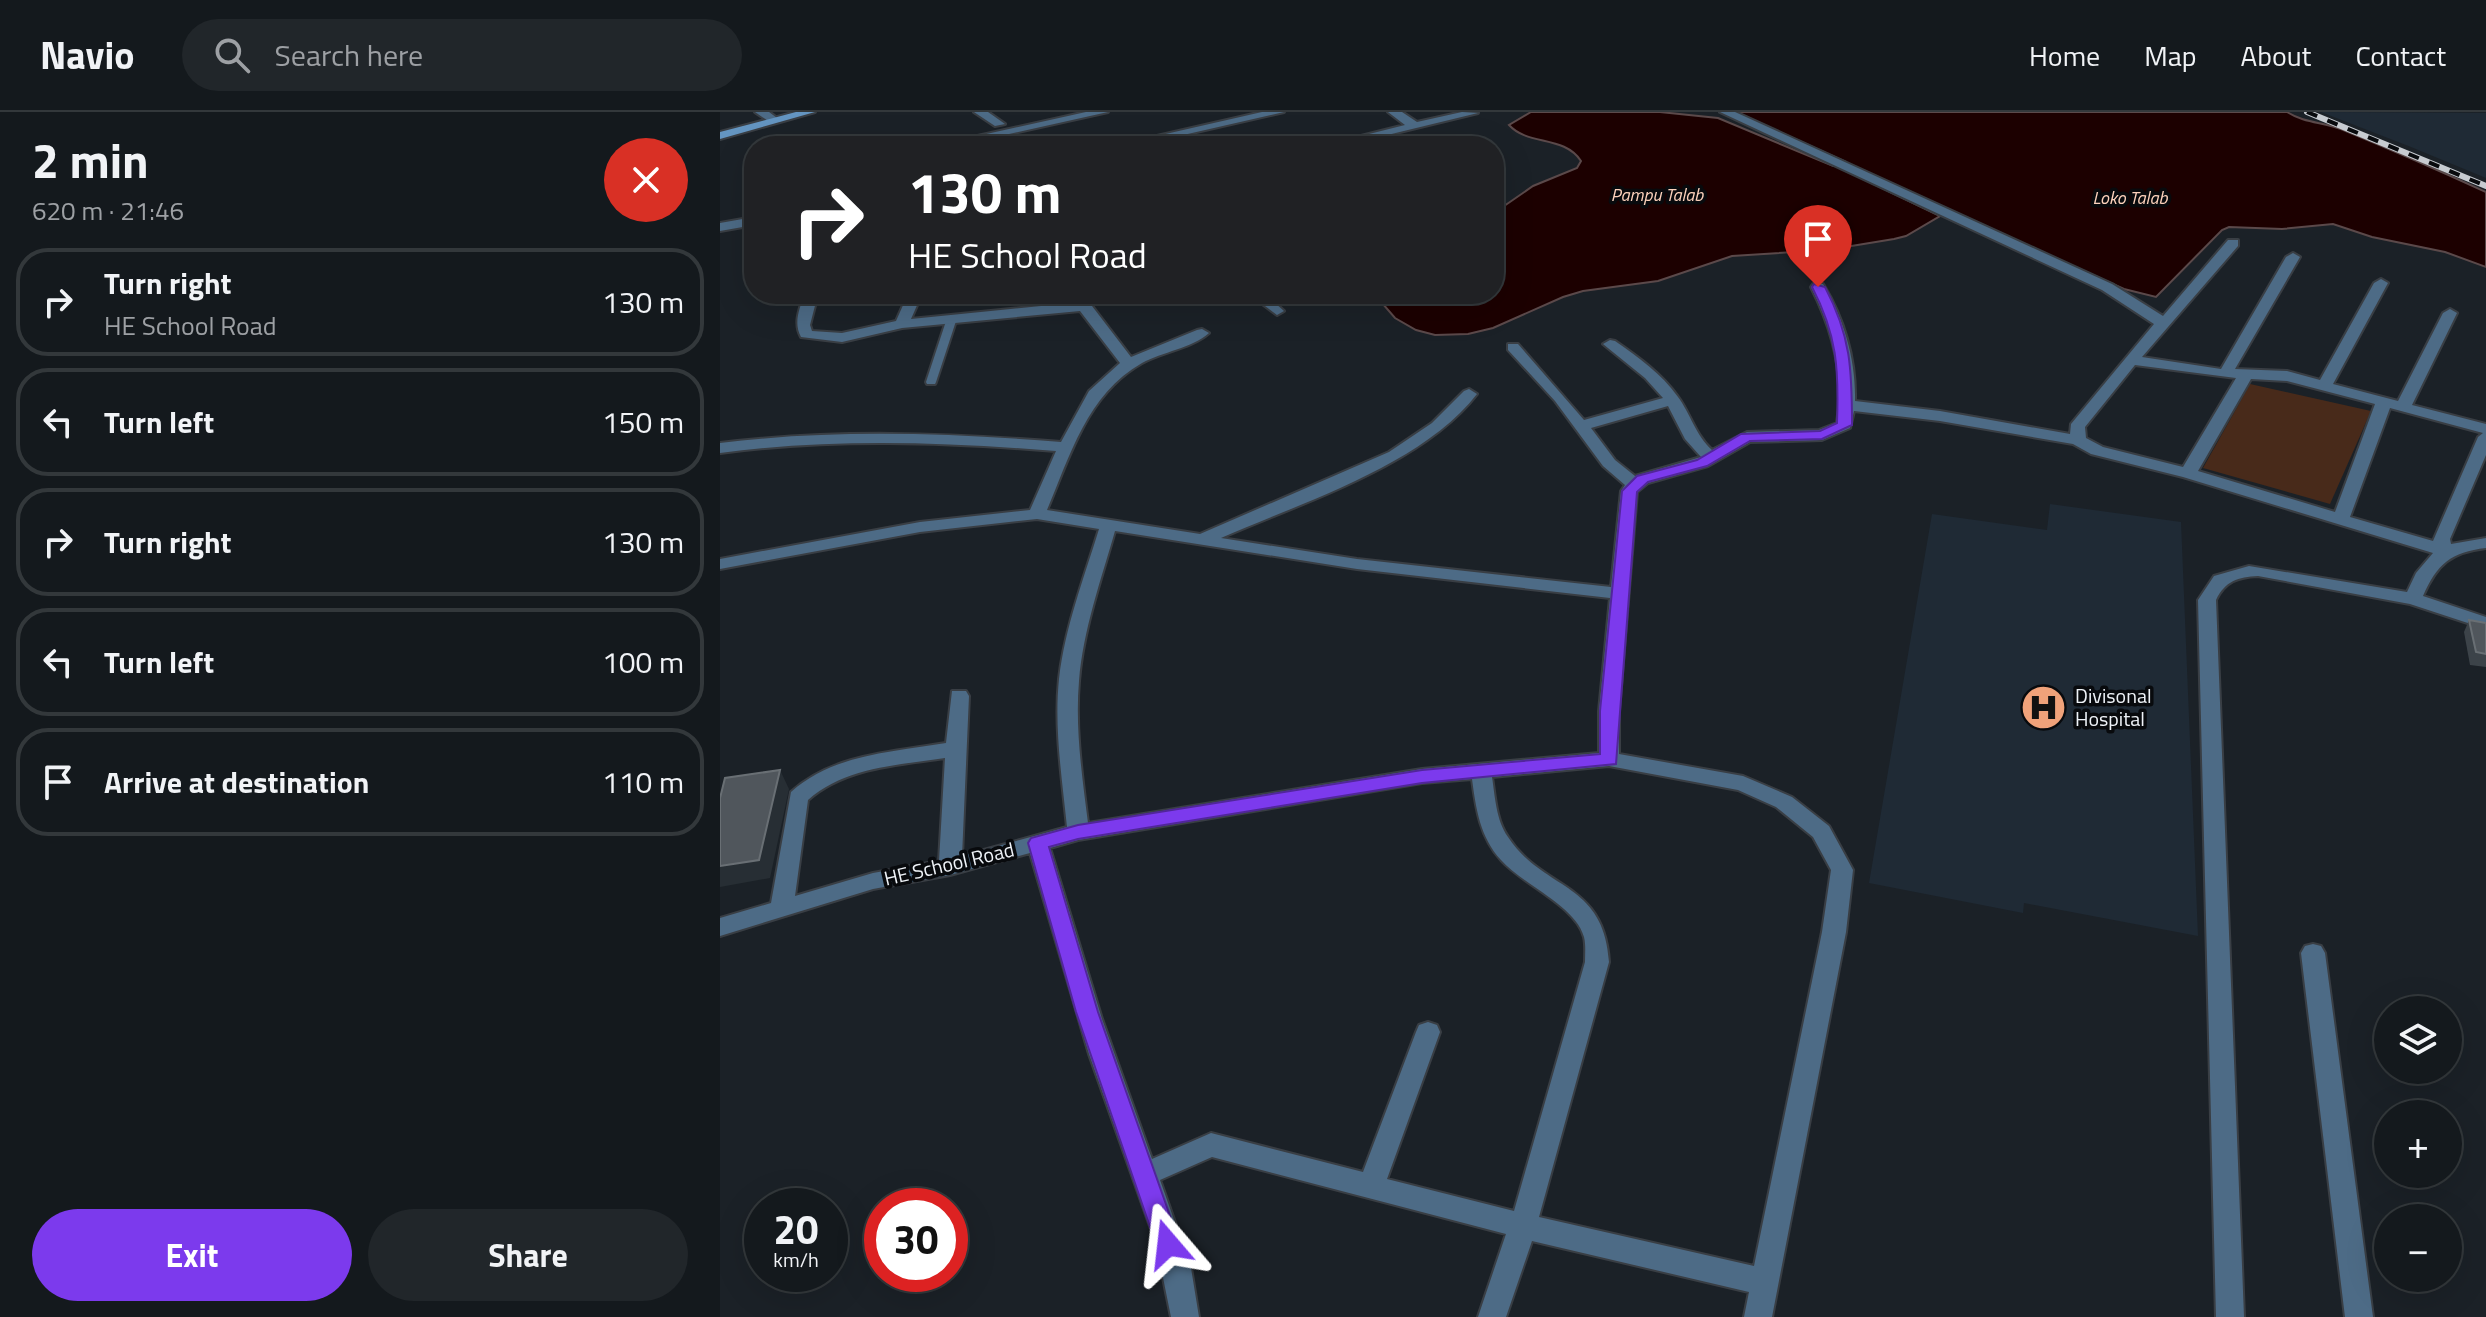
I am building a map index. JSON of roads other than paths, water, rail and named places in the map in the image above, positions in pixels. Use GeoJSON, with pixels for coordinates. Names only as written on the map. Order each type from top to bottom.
{"type":"FeatureCollection","features":[{"type":"Feature","properties":{"kind":"main road"},"geometry":{"type":"LineString","coordinates":[[720,136],[809,112]]}},
{"type":"Feature","properties":{"kind":"street"},"geometry":{"type":"LineString","coordinates":[[761,112],[775,121]]}},
{"type":"Feature","properties":{"kind":"street"},"geometry":{"type":"LineString","coordinates":[[980,112],[999,124]]}},
{"type":"Feature","properties":{"kind":"street"},"geometry":{"type":"LineString","coordinates":[[986,136],[1102,112]]}},
{"type":"Feature","properties":{"kind":"street"},"geometry":{"type":"LineString","coordinates":[[1166,136],[1278,112]]}},
{"type":"Feature","properties":{"kind":"street"},"geometry":{"type":"LineString","coordinates":[[1394,112],[1415,126]]}},
{"type":"Feature","properties":{"kind":"street"},"geometry":{"type":"LineString","coordinates":[[1726,112],[2135,302],[2158,318],[2161,324],[2157,332]]}},
{"type":"Feature","properties":{"kind":"street"},"geometry":{"type":"LineString","coordinates":[[1371,136],[1472,113]]}},
{"type":"Feature","properties":{"kind":"street"},"geometry":{"type":"LineString","coordinates":[[720,227],[744,223]]}},
{"type":"Feature","properties":{"kind":"street"},"geometry":{"type":"LineString","coordinates":[[2078,440],[2077,427],[2233,243]]}},
{"type":"Feature","properties":{"kind":"street"},"geometry":{"type":"LineString","coordinates":[[2225,374],[2293,257]]}},
{"type":"Feature","properties":{"kind":"street"},"geometry":{"type":"LineString","coordinates":[[2324,386],[2381,283]]}},
{"type":"Feature","properties":{"kind":"street"},"geometry":{"type":"LineString","coordinates":[[1609,759],[1609,711],[1629,491],[1634,484],[1713,458],[1734,442],[1747,437],[1822,435],[1844,425],[1846,405],[1842,342],[1833,315],[1818,287]]}},
{"type":"Feature","properties":{"kind":"street"},"geometry":{"type":"LineString","coordinates":[[808,304],[803,325],[806,334],[833,339],[902,324],[1085,306],[1130,365]]}},
{"type":"Feature","properties":{"kind":"street"},"geometry":{"type":"LineString","coordinates":[[902,324],[911,304]]}},
{"type":"Feature","properties":{"kind":"street"},"geometry":{"type":"LineString","coordinates":[[1268,304],[1277,311]]}},
{"type":"Feature","properties":{"kind":"street"},"geometry":{"type":"LineString","coordinates":[[2403,407],[2450,313]]}},
{"type":"Feature","properties":{"kind":"street"},"geometry":{"type":"LineString","coordinates":[[1037,514],[1089,405],[1104,382],[1130,365],[1202,333]]}},
{"type":"Feature","properties":{"kind":"street"},"geometry":{"type":"LineString","coordinates":[[1610,344],[1640,365],[1673,400],[1694,445],[1713,458]]}},
{"type":"Feature","properties":{"kind":"street"},"geometry":{"type":"LineString","coordinates":[[1513,347],[1583,425],[1609,463],[1634,484]]}},
{"type":"Feature","properties":{"kind":"street"},"geometry":{"type":"LineString","coordinates":[[2131,360],[2225,374],[2272,373],[2486,429]]}},
{"type":"Feature","properties":{"kind":"street"},"geometry":{"type":"LineString","coordinates":[[2188,473],[2246,374]]}},
{"type":"Feature","properties":{"kind":"street"},"geometry":{"type":"LineString","coordinates":[[1199,541],[1395,455],[1438,426],[1469,394]]}},
{"type":"Feature","properties":{"kind":"street"},"geometry":{"type":"LineString","coordinates":[[1583,425],[1673,400]]}},
{"type":"Feature","properties":{"kind":"street"},"geometry":{"type":"LineString","coordinates":[[2341,519],[2384,402]]}},
{"type":"Feature","properties":{"kind":"street"},"geometry":{"type":"LineString","coordinates":[[1846,405],[1940,416],[2078,440],[2097,451],[2188,473],[2444,550],[2486,543]]}},
{"type":"Feature","properties":{"kind":"street"},"geometry":{"type":"LineString","coordinates":[[720,448],[811,437],[883,436],[1068,447]]}},
{"type":"Feature","properties":{"kind":"street"},"geometry":{"type":"LineString","coordinates":[[2444,550],[2441,539],[2486,437]]}},
{"type":"Feature","properties":{"kind":"street"},"geometry":{"type":"LineString","coordinates":[[720,564],[920,527],[1037,514],[1357,564],[1619,593]]}},
{"type":"Feature","properties":{"kind":"street"},"geometry":{"type":"LineString","coordinates":[[1078,832],[1069,743],[1069,680],[1079,631],[1109,524]]}},
{"type":"Feature","properties":{"kind":"street"},"geometry":{"type":"LineString","coordinates":[[2413,599],[2431,561],[2444,550]]}},
{"type":"Feature","properties":{"kind":"street"},"geometry":{"type":"LineString","coordinates":[[2230,1317],[2207,600],[2215,583],[2241,571],[2258,571],[2413,599],[2486,623]]}},
{"type":"Feature","properties":{"kind":"street"},"geometry":{"type":"LineString","coordinates":[[950,867],[959,696]]}},
{"type":"Feature","properties":{"kind":"street"},"geometry":{"type":"LineString","coordinates":[[782,907],[798,797],[808,785],[826,775],[955,749]]}},
{"type":"Feature","properties":{"kind":"street","name":"HE School Road"},"geometry":{"type":"LineString","coordinates":[[720,927],[873,881],[950,867],[1078,832],[1422,776],[1609,759],[1743,783],[1784,802],[1821,832],[1842,870],[1834,932],[1758,1317]]}},
{"type":"Feature","properties":{"kind":"street"},"geometry":{"type":"LineString","coordinates":[[1481,771],[1491,824],[1500,843],[1515,860],[1578,909],[1595,933],[1597,962],[1523,1226],[1492,1317]]}},
{"type":"Feature","properties":{"kind":"street"},"geometry":{"type":"LineString","coordinates":[[1038,843],[1087,1012],[1160,1216],[1184,1301],[1185,1317]]}},
{"type":"Feature","properties":{"kind":"street"},"geometry":{"type":"LineString","coordinates":[[2313,953],[2359,1317]]}},
{"type":"Feature","properties":{"kind":"street"},"geometry":{"type":"LineString","coordinates":[[1371,1186],[1428,1032]]}},
{"type":"Feature","properties":{"kind":"street"},"geometry":{"type":"LineString","coordinates":[[1144,1175],[1211,1145],[1523,1226],[1765,1282]]}},
{"type":"Feature","properties":{"kind":"lane"},"geometry":{"type":"LineString","coordinates":[[931,382],[952,318]]}},
{"type":"Feature","properties":{"kind":"water"},"geometry":{"type":"Polygon","coordinates":[[[1531,112],[1660,112],[1718,118],[1833,166],[1844,161],[1735,112],[2287,112],[2341,129],[2486,192],[2486,267],[2445,252],[2372,237],[2333,224],[2282,229],[2229,227],[2222,230],[2156,297],[2124,289],[1869,174],[1861,178],[1940,216],[1906,236],[1894,239],[1827,250],[1732,256],[1658,281],[1583,291],[1493,328],[1468,334],[1435,335],[1416,330],[1395,318],[1383,304],[1504,304],[1504,206],[1533,186],[1577,168],[1581,161],[1565,147],[1526,136],[1509,125],[1531,112]]]}},
{"type":"Feature","properties":{"kind":"railway"},"geometry":{"type":"LineString","coordinates":[[2307,112],[2486,186]]}},
{"type":"Feature","properties":{"kind":"place","name":"Divisonal Hospital"},"geometry":{"type":"Point","coordinates":[2044,707]}},
{"type":"Feature","properties":{"kind":"water label","name":"Pampu Talab"},"geometry":{"type":"Point","coordinates":[1657,195]}},
{"type":"Feature","properties":{"kind":"water label","name":"Loko Talab"},"geometry":{"type":"Point","coordinates":[2130,198]}}]}
